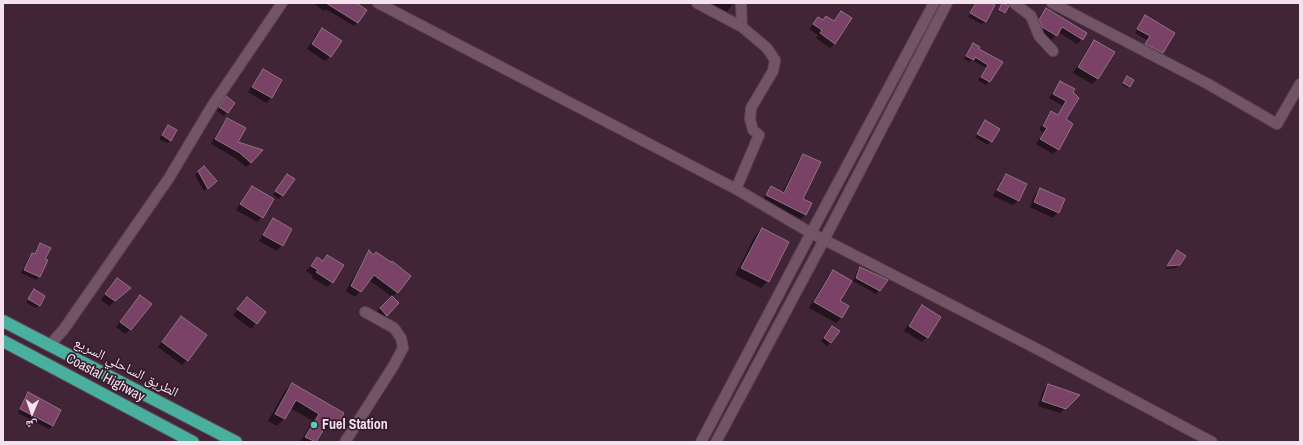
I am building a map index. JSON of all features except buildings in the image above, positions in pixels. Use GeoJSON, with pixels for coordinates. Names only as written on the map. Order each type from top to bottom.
{"type":"FeatureCollection","features":[{"type":"Feature","properties":{"kind":"highway","name":"الطريق الساحلي السريع"},"geometry":{"type":"LineString","coordinates":[[3,321],[236,442]]}},
{"type":"Feature","properties":{"kind":"highway","name":"Coastal Highway"},"geometry":{"type":"LineString","coordinates":[[3,341],[193,442]]}},
{"type":"Feature","properties":{"kind":"street"},"geometry":{"type":"LineString","coordinates":[[49,346],[64,328],[169,178],[212,106],[282,3]]}},
{"type":"Feature","properties":{"kind":"street"},"geometry":{"type":"LineString","coordinates":[[378,3],[736,189],[810,233],[1039,350],[1212,442]]}},
{"type":"Feature","properties":{"kind":"street"},"geometry":{"type":"LineString","coordinates":[[698,3],[742,27],[768,48],[775,60],[773,71],[751,108],[750,119],[753,130],[760,135],[736,189]]}},
{"type":"Feature","properties":{"kind":"street"},"geometry":{"type":"LineString","coordinates":[[741,3],[742,27]]}},
{"type":"Feature","properties":{"kind":"street"},"geometry":{"type":"LineString","coordinates":[[701,442],[810,233],[934,3]]}},
{"type":"Feature","properties":{"kind":"street"},"geometry":{"type":"LineString","coordinates":[[716,442],[824,240],[947,3]]}},
{"type":"Feature","properties":{"kind":"street"},"geometry":{"type":"LineString","coordinates":[[1014,3],[1031,16],[1039,36],[1053,51]]}},
{"type":"Feature","properties":{"kind":"street"},"geometry":{"type":"LineString","coordinates":[[1052,3],[1208,84],[1277,124],[1300,84]]}},
{"type":"Feature","properties":{"kind":"street"},"geometry":{"type":"LineString","coordinates":[[870,124],[880,131]]}},
{"type":"Feature","properties":{"kind":"street"},"geometry":{"type":"LineString","coordinates":[[345,442],[394,365],[403,348],[401,338],[394,328],[365,312]]}},
{"type":"Feature","properties":{"kind":"street"},"geometry":{"type":"LineString","coordinates":[[766,318],[779,324]]}},
{"type":"Feature","properties":{"kind":"place","name":"Fuel Station"},"geometry":{"type":"Point","coordinates":[314,425]}}]}
